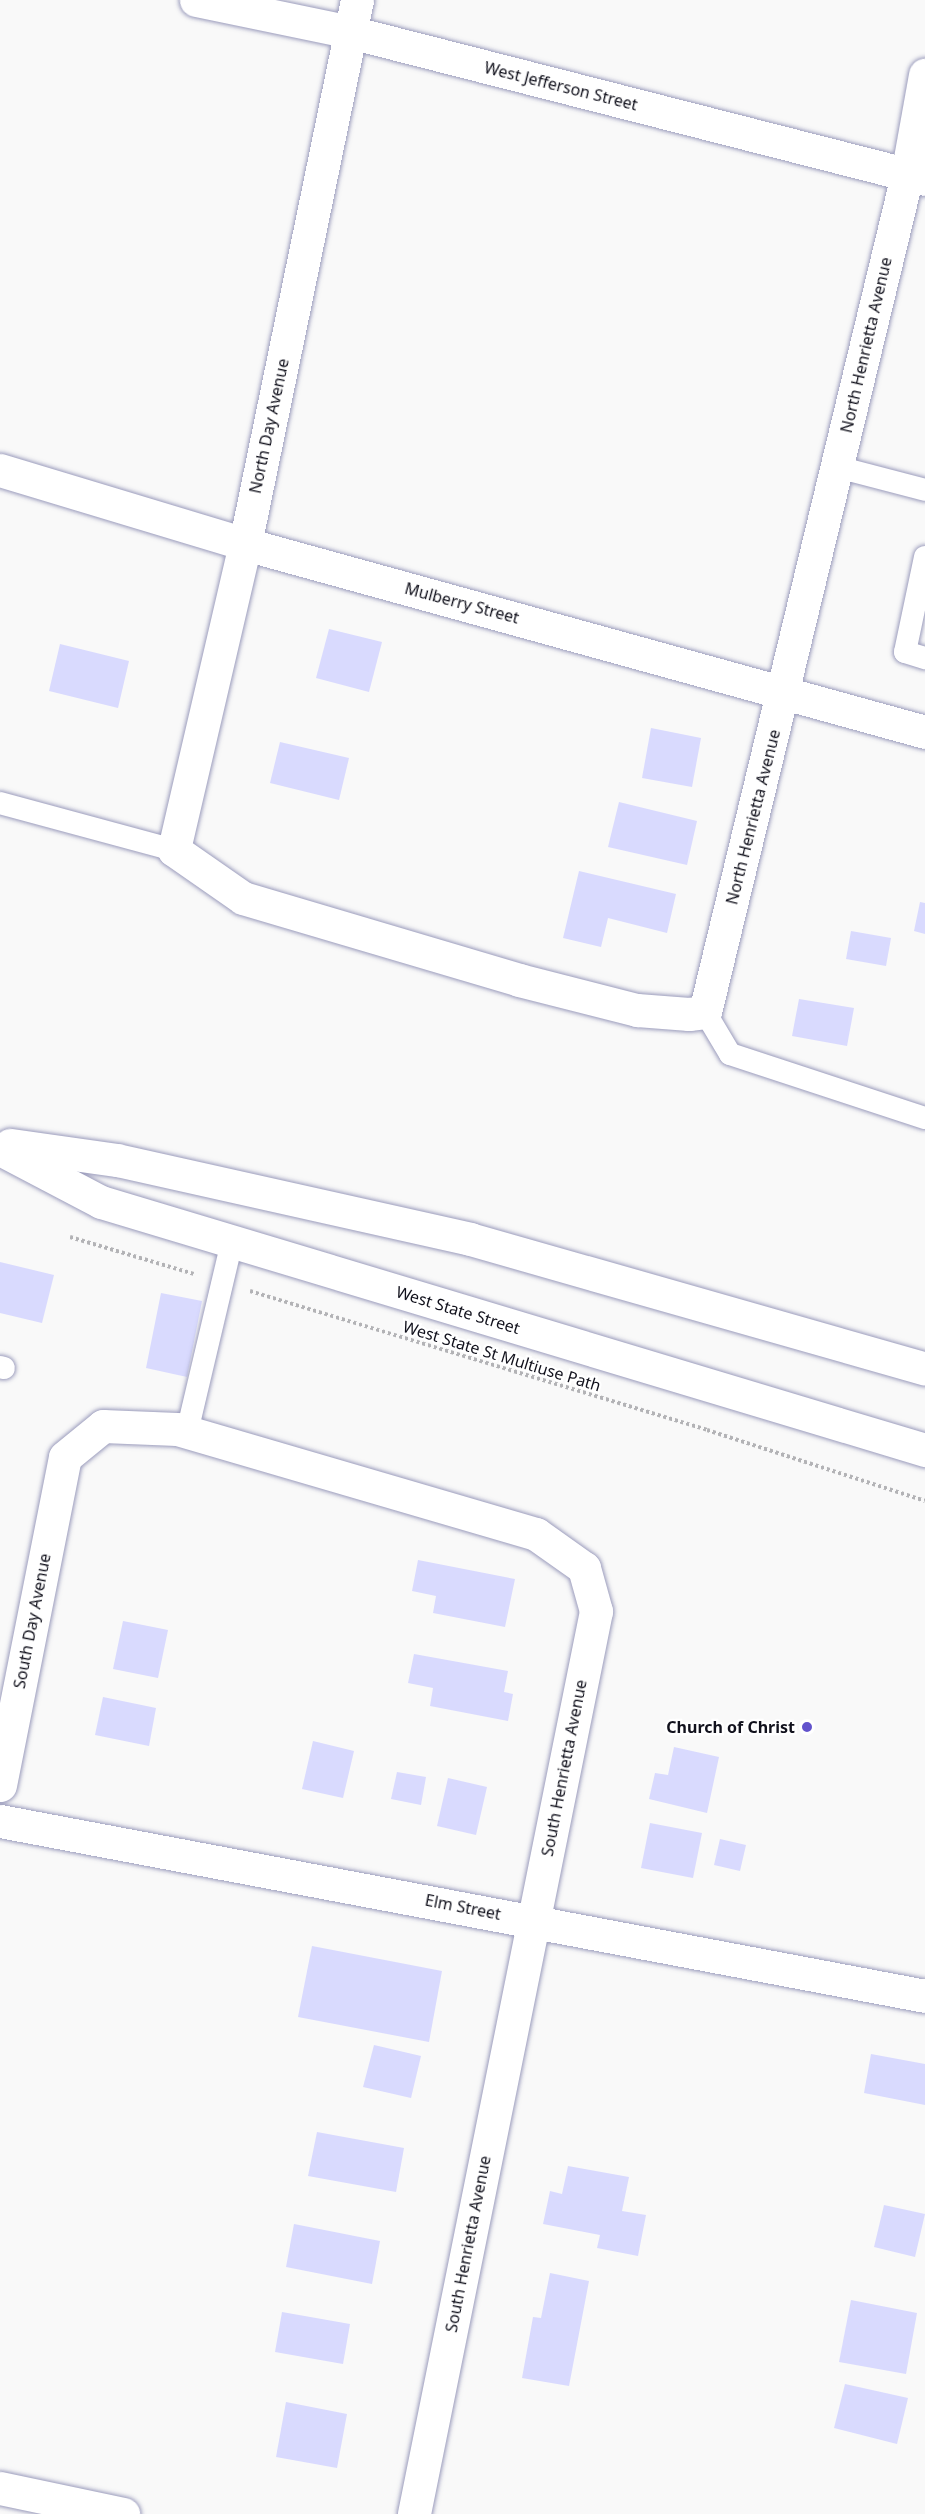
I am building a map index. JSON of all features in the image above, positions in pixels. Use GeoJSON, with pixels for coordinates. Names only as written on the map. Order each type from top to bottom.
{"type":"FeatureCollection","features":[{"type":"Feature","properties":{"kind":"street","name":"West Jefferson Street"},"geometry":{"type":"LineString","coordinates":[[196,0],[350,32],[916,177]]}},
{"type":"Feature","properties":{"kind":"street","name":"North Day Avenue"},"geometry":{"type":"LineString","coordinates":[[174,850],[245,544],[357,0]]}},
{"type":"Feature","properties":{"kind":"street","name":"North Henrietta Avenue"},"geometry":{"type":"LineString","coordinates":[[705,1012],[837,467],[916,177],[925,75]]}},
{"type":"Feature","properties":{"kind":"street","name":"Mulberry Street"},"geometry":{"type":"LineString","coordinates":[[0,471],[245,544],[784,691],[925,732]]}},
{"type":"Feature","properties":{"kind":"street"},"geometry":{"type":"LineString","coordinates":[[174,850],[243,898],[338,928],[637,1010],[689,1014],[705,1012]]}},
{"type":"Feature","properties":{"kind":"street"},"geometry":{"type":"LineString","coordinates":[[0,1143],[117,1160],[470,1239],[925,1369]]}},
{"type":"Feature","properties":{"kind":"street","name":"West State Street"},"geometry":{"type":"LineString","coordinates":[[0,1149],[101,1202],[925,1450]]}},
{"type":"Feature","properties":{"kind":"street","name":"South Henrietta Avenue"},"geometry":{"type":"LineString","coordinates":[[65,1457],[103,1426],[140,1425],[187,1432],[536,1534],[584,1568],[596,1611],[414,2514]]}},
{"type":"Feature","properties":{"kind":"street","name":"South Day Avenue"},"geometry":{"type":"LineString","coordinates":[[0,1785],[65,1457]]}},
{"type":"Feature","properties":{"kind":"street","name":"Elm Street"},"geometry":{"type":"LineString","coordinates":[[0,1821],[534,1920],[925,1996]]}},
{"type":"Feature","properties":{"kind":"street"},"geometry":{"type":"LineString","coordinates":[[0,2488],[123,2514]]}},
{"type":"Feature","properties":{"kind":"lane"},"geometry":{"type":"LineString","coordinates":[[837,467],[925,490]]}},
{"type":"Feature","properties":{"kind":"lane"},"geometry":{"type":"LineString","coordinates":[[925,557],[905,652],[925,658]]}},
{"type":"Feature","properties":{"kind":"lane"},"geometry":{"type":"LineString","coordinates":[[0,803],[174,850]]}},
{"type":"Feature","properties":{"kind":"lane"},"geometry":{"type":"LineString","coordinates":[[705,1012],[730,1054],[925,1118]]}},
{"type":"Feature","properties":{"kind":"lane"},"geometry":{"type":"LineString","coordinates":[[187,1432],[232,1241]]}},
{"type":"Feature","properties":{"kind":"path","name":"West State St Multiuse Path"},"geometry":{"type":"LineString","coordinates":[[70,1237],[718,1433],[925,1501]]}},
{"type":"Feature","properties":{"kind":"building"},"geometry":{"type":"Polygon","coordinates":[[[329,629],[382,642],[369,692],[316,678],[329,629]]]}},
{"type":"Feature","properties":{"kind":"building"},"geometry":{"type":"Polygon","coordinates":[[[60,644],[129,661],[118,708],[49,691],[60,644]]]}},
{"type":"Feature","properties":{"kind":"building"},"geometry":{"type":"Polygon","coordinates":[[[651,728],[701,738],[692,787],[642,778],[651,728]]]}},
{"type":"Feature","properties":{"kind":"building"},"geometry":{"type":"Polygon","coordinates":[[[280,742],[349,758],[339,800],[270,783],[280,742]]]}},
{"type":"Feature","properties":{"kind":"building"},"geometry":{"type":"Polygon","coordinates":[[[619,802],[697,821],[687,865],[608,847],[619,802]]]}},
{"type":"Feature","properties":{"kind":"building"},"geometry":{"type":"Polygon","coordinates":[[[579,871],[676,894],[667,933],[608,918],[601,947],[563,938],[579,871]]]}},
{"type":"Feature","properties":{"kind":"building"},"geometry":{"type":"Polygon","coordinates":[[[920,902],[925,903],[925,934],[914,931],[920,902]]]}},
{"type":"Feature","properties":{"kind":"building"},"geometry":{"type":"Polygon","coordinates":[[[851,931],[891,938],[886,966],[846,959],[851,931]]]}},
{"type":"Feature","properties":{"kind":"building"},"geometry":{"type":"Polygon","coordinates":[[[799,999],[854,1008],[847,1046],[792,1036],[799,999]]]}},
{"type":"Feature","properties":{"kind":"building"},"geometry":{"type":"Polygon","coordinates":[[[0,1262],[54,1275],[42,1323],[0,1313],[0,1262]]]}},
{"type":"Feature","properties":{"kind":"building"},"geometry":{"type":"Polygon","coordinates":[[[161,1293],[202,1301],[187,1377],[146,1368],[161,1293]]]}},
{"type":"Feature","properties":{"kind":"building"},"geometry":{"type":"Polygon","coordinates":[[[418,1560],[515,1579],[505,1627],[433,1613],[436,1596],[412,1591],[418,1560]]]}},
{"type":"Feature","properties":{"kind":"building"},"geometry":{"type":"Polygon","coordinates":[[[123,1621],[168,1630],[158,1678],[113,1669],[123,1621]]]}},
{"type":"Feature","properties":{"kind":"building"},"geometry":{"type":"Polygon","coordinates":[[[414,1654],[508,1671],[504,1692],[513,1694],[508,1721],[430,1706],[433,1688],[408,1683],[414,1654]]]}},
{"type":"Feature","properties":{"kind":"building"},"geometry":{"type":"Polygon","coordinates":[[[103,1697],[156,1708],[149,1746],[95,1735],[103,1697]]]}},
{"type":"Feature","properties":{"kind":"building"},"geometry":{"type":"Polygon","coordinates":[[[313,1741],[354,1751],[343,1798],[302,1789],[313,1741]]]}},
{"type":"Feature","properties":{"kind":"building"},"geometry":{"type":"Polygon","coordinates":[[[674,1747],[719,1757],[707,1813],[649,1799],[655,1773],[668,1775],[674,1747]]]}},
{"type":"Feature","properties":{"kind":"building"},"geometry":{"type":"Polygon","coordinates":[[[397,1772],[426,1777],[421,1805],[391,1799],[397,1772]]]}},
{"type":"Feature","properties":{"kind":"building"},"geometry":{"type":"Polygon","coordinates":[[[448,1778],[487,1787],[476,1835],[437,1826],[448,1778]]]}},
{"type":"Feature","properties":{"kind":"building"},"geometry":{"type":"Polygon","coordinates":[[[650,1823],[702,1833],[693,1878],[641,1868],[650,1823]]]}},
{"type":"Feature","properties":{"kind":"building"},"geometry":{"type":"Polygon","coordinates":[[[720,1839],[746,1845],[740,1871],[714,1865],[720,1839]]]}},
{"type":"Feature","properties":{"kind":"building"},"geometry":{"type":"Polygon","coordinates":[[[312,1946],[442,1971],[429,2042],[298,2017],[312,1946]]]}},
{"type":"Feature","properties":{"kind":"building"},"geometry":{"type":"Polygon","coordinates":[[[374,2045],[421,2056],[411,2098],[363,2087],[374,2045]]]}},
{"type":"Feature","properties":{"kind":"building"},"geometry":{"type":"Polygon","coordinates":[[[871,2054],[925,2064],[925,2105],[864,2093],[871,2054]]]}},
{"type":"Feature","properties":{"kind":"building"},"geometry":{"type":"Polygon","coordinates":[[[317,2132],[404,2148],[396,2192],[308,2176],[317,2132]]]}},
{"type":"Feature","properties":{"kind":"building"},"geometry":{"type":"Polygon","coordinates":[[[568,2166],[629,2177],[622,2211],[646,2215],[638,2256],[597,2248],[600,2235],[543,2224],[550,2191],[562,2194],[568,2166]]]}},
{"type":"Feature","properties":{"kind":"building"},"geometry":{"type":"Polygon","coordinates":[[[884,2205],[925,2214],[915,2257],[874,2247],[884,2205]]]}},
{"type":"Feature","properties":{"kind":"building"},"geometry":{"type":"Polygon","coordinates":[[[294,2224],[380,2241],[372,2284],[286,2267],[294,2224]]]}},
{"type":"Feature","properties":{"kind":"building"},"geometry":{"type":"Polygon","coordinates":[[[550,2273],[589,2281],[569,2386],[522,2378],[533,2317],[541,2318],[550,2273]]]}},
{"type":"Feature","properties":{"kind":"building"},"geometry":{"type":"Polygon","coordinates":[[[851,2300],[917,2313],[906,2374],[839,2362],[851,2300]]]}},
{"type":"Feature","properties":{"kind":"building"},"geometry":{"type":"Polygon","coordinates":[[[282,2312],[350,2324],[343,2364],[275,2352],[282,2312]]]}},
{"type":"Feature","properties":{"kind":"building"},"geometry":{"type":"Polygon","coordinates":[[[845,2384],[908,2398],[897,2444],[834,2428],[845,2384]]]}},
{"type":"Feature","properties":{"kind":"building"},"geometry":{"type":"Polygon","coordinates":[[[286,2402],[347,2414],[337,2468],[276,2457],[286,2402]]]}},
{"type":"Feature","properties":{"kind":"place","name":"Church of Christ"},"geometry":{"type":"Point","coordinates":[807,1727]}}]}
